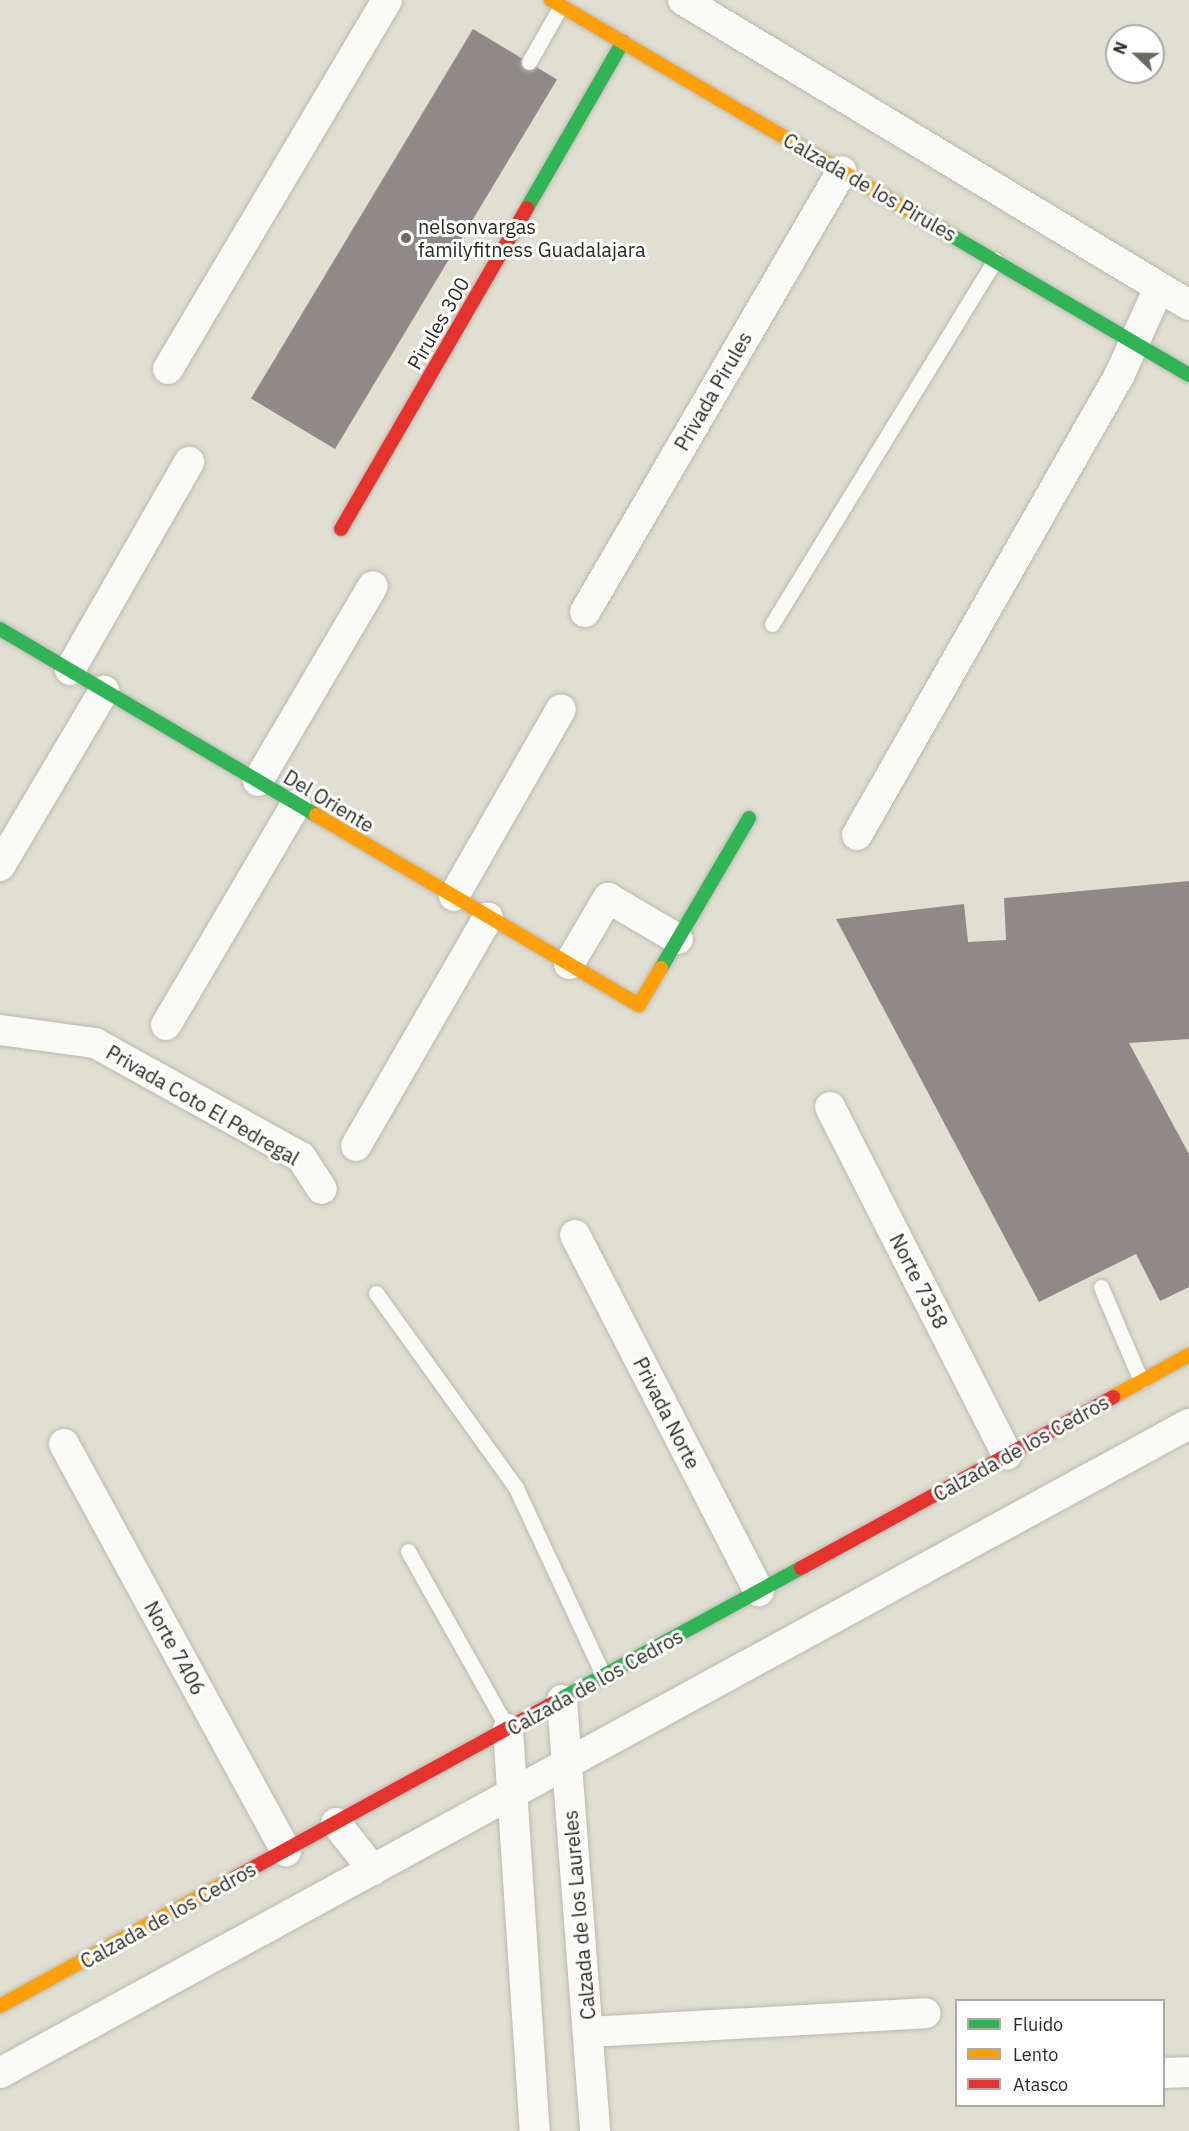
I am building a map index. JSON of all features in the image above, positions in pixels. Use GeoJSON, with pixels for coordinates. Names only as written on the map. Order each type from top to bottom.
{"type":"FeatureCollection","features":[{"type":"Feature","properties":{"kind":"street"},"geometry":{"type":"LineString","coordinates":[[168,369],[387,0]]}},
{"type":"Feature","properties":{"kind":"street"},"geometry":{"type":"LineString","coordinates":[[683,0],[1189,305]]}},
{"type":"Feature","properties":{"kind":"street","name":"Calzada de los Pirules"},"geometry":{"type":"LineString","coordinates":[[559,2],[623,42],[1189,375]]}},
{"type":"Feature","properties":{"kind":"street","name":"Pirules 300"},"geometry":{"type":"LineString","coordinates":[[341,529],[623,42]]}},
{"type":"Feature","properties":{"kind":"street","name":"Privada Pirules"},"geometry":{"type":"LineString","coordinates":[[585,612],[842,171]]}},
{"type":"Feature","properties":{"kind":"street"},"geometry":{"type":"LineString","coordinates":[[857,834],[1134,343],[1159,288]]}},
{"type":"Feature","properties":{"kind":"street"},"geometry":{"type":"LineString","coordinates":[[70,670],[189,462]]}},
{"type":"Feature","properties":{"kind":"street"},"geometry":{"type":"LineString","coordinates":[[258,781],[373,586]]}},
{"type":"Feature","properties":{"kind":"street","name":"Del Oriente"},"geometry":{"type":"LineString","coordinates":[[0,629],[639,1005],[678,939]]}},
{"type":"Feature","properties":{"kind":"street"},"geometry":{"type":"LineString","coordinates":[[0,866],[105,691]]}},
{"type":"Feature","properties":{"kind":"street"},"geometry":{"type":"LineString","coordinates":[[454,896],[561,708]]}},
{"type":"Feature","properties":{"kind":"street"},"geometry":{"type":"LineString","coordinates":[[166,1025],[296,804]]}},
{"type":"Feature","properties":{"kind":"street"},"geometry":{"type":"LineString","coordinates":[[569,964],[608,898],[678,939],[749,818]]}},
{"type":"Feature","properties":{"kind":"street"},"geometry":{"type":"LineString","coordinates":[[356,1146],[488,917]]}},
{"type":"Feature","properties":{"kind":"street","name":"Privada Coto El Pedregal"},"geometry":{"type":"LineString","coordinates":[[0,1030],[95,1042],[301,1157],[322,1189]]}},
{"type":"Feature","properties":{"kind":"street","name":"Norte 7358"},"geometry":{"type":"LineString","coordinates":[[830,1107],[1007,1455]]}},
{"type":"Feature","properties":{"kind":"street","name":"Privada Norte"},"geometry":{"type":"LineString","coordinates":[[575,1236],[759,1591]]}},
{"type":"Feature","properties":{"kind":"street","name":"Calzada de los Cedros"},"geometry":{"type":"LineString","coordinates":[[0,2006],[1189,1355]]}},
{"type":"Feature","properties":{"kind":"street"},"geometry":{"type":"LineString","coordinates":[[0,2073],[1189,1424]]}},
{"type":"Feature","properties":{"kind":"street","name":"Norte 7406"},"geometry":{"type":"LineString","coordinates":[[64,1444],[286,1851]]}},
{"type":"Feature","properties":{"kind":"street","name":"Calzada de los Laureles"},"geometry":{"type":"LineString","coordinates":[[562,1700],[595,2131]]}},
{"type":"Feature","properties":{"kind":"street"},"geometry":{"type":"LineString","coordinates":[[508,1729],[535,2131]]}},
{"type":"Feature","properties":{"kind":"street"},"geometry":{"type":"LineString","coordinates":[[336,1823],[373,1870]]}},
{"type":"Feature","properties":{"kind":"street"},"geometry":{"type":"LineString","coordinates":[[589,2032],[925,2013]]}},
{"type":"Feature","properties":{"kind":"street"},"geometry":{"type":"LineString","coordinates":[[1165,2073],[1189,2072]]}},
{"type":"Feature","properties":{"kind":"lane"},"geometry":{"type":"LineString","coordinates":[[529,62],[559,2]]}},
{"type":"Feature","properties":{"kind":"lane"},"geometry":{"type":"LineString","coordinates":[[772,624],[995,260]]}},
{"type":"Feature","properties":{"kind":"lane"},"geometry":{"type":"LineString","coordinates":[[1101,1287],[1142,1381]]}},
{"type":"Feature","properties":{"kind":"lane"},"geometry":{"type":"LineString","coordinates":[[375,1293],[516,1488],[604,1677]]}},
{"type":"Feature","properties":{"kind":"lane"},"geometry":{"type":"LineString","coordinates":[[408,1551],[508,1729]]}},
{"type":"Feature","properties":{"kind":"building","name":"nelsonvargas familyfitness Guadalajara"},"geometry":{"type":"Polygon","coordinates":[[[473,29],[557,79],[335,449],[251,398],[473,29]]]}},
{"type":"Feature","properties":{"kind":"building"},"geometry":{"type":"Polygon","coordinates":[[[1189,881],[1189,1039],[1129,1043],[1189,1154],[1189,1287],[1160,1301],[1136,1254],[1039,1302],[836,919],[964,904],[968,942],[1006,940],[1004,898],[1189,881]]]}},
{"type":"Feature","properties":{"kind":"traffic: fast"},"geometry":{"type":"LineString","coordinates":[[527,208],[623,42]]}},
{"type":"Feature","properties":{"kind":"traffic: fast"},"geometry":{"type":"LineString","coordinates":[[925,220],[1189,375]]}},
{"type":"Feature","properties":{"kind":"traffic: fast"},"geometry":{"type":"LineString","coordinates":[[0,629],[316,815]]}},
{"type":"Feature","properties":{"kind":"traffic: fast"},"geometry":{"type":"LineString","coordinates":[[661,968],[749,818]]}},
{"type":"Feature","properties":{"kind":"traffic: fast"},"geometry":{"type":"LineString","coordinates":[[557,1701],[801,1568]]}},
{"type":"Feature","properties":{"kind":"traffic: slow"},"geometry":{"type":"LineString","coordinates":[[551,0],[925,220]]}},
{"type":"Feature","properties":{"kind":"traffic: slow"},"geometry":{"type":"LineString","coordinates":[[316,815],[639,1005],[661,968]]}},
{"type":"Feature","properties":{"kind":"traffic: slow"},"geometry":{"type":"LineString","coordinates":[[1113,1397],[1189,1355]]}},
{"type":"Feature","properties":{"kind":"traffic: slow"},"geometry":{"type":"LineString","coordinates":[[0,2006],[236,1877]]}},
{"type":"Feature","properties":{"kind":"traffic: jam"},"geometry":{"type":"LineString","coordinates":[[341,529],[527,208]]}},
{"type":"Feature","properties":{"kind":"traffic: jam"},"geometry":{"type":"LineString","coordinates":[[801,1568],[1113,1397]]}},
{"type":"Feature","properties":{"kind":"traffic: jam"},"geometry":{"type":"LineString","coordinates":[[236,1877],[557,1701]]}},
{"type":"Feature","properties":{"kind":"place","name":"nelsonvargas familyfitness Guadalajara"},"geometry":{"type":"Point","coordinates":[406,238]}}]}
